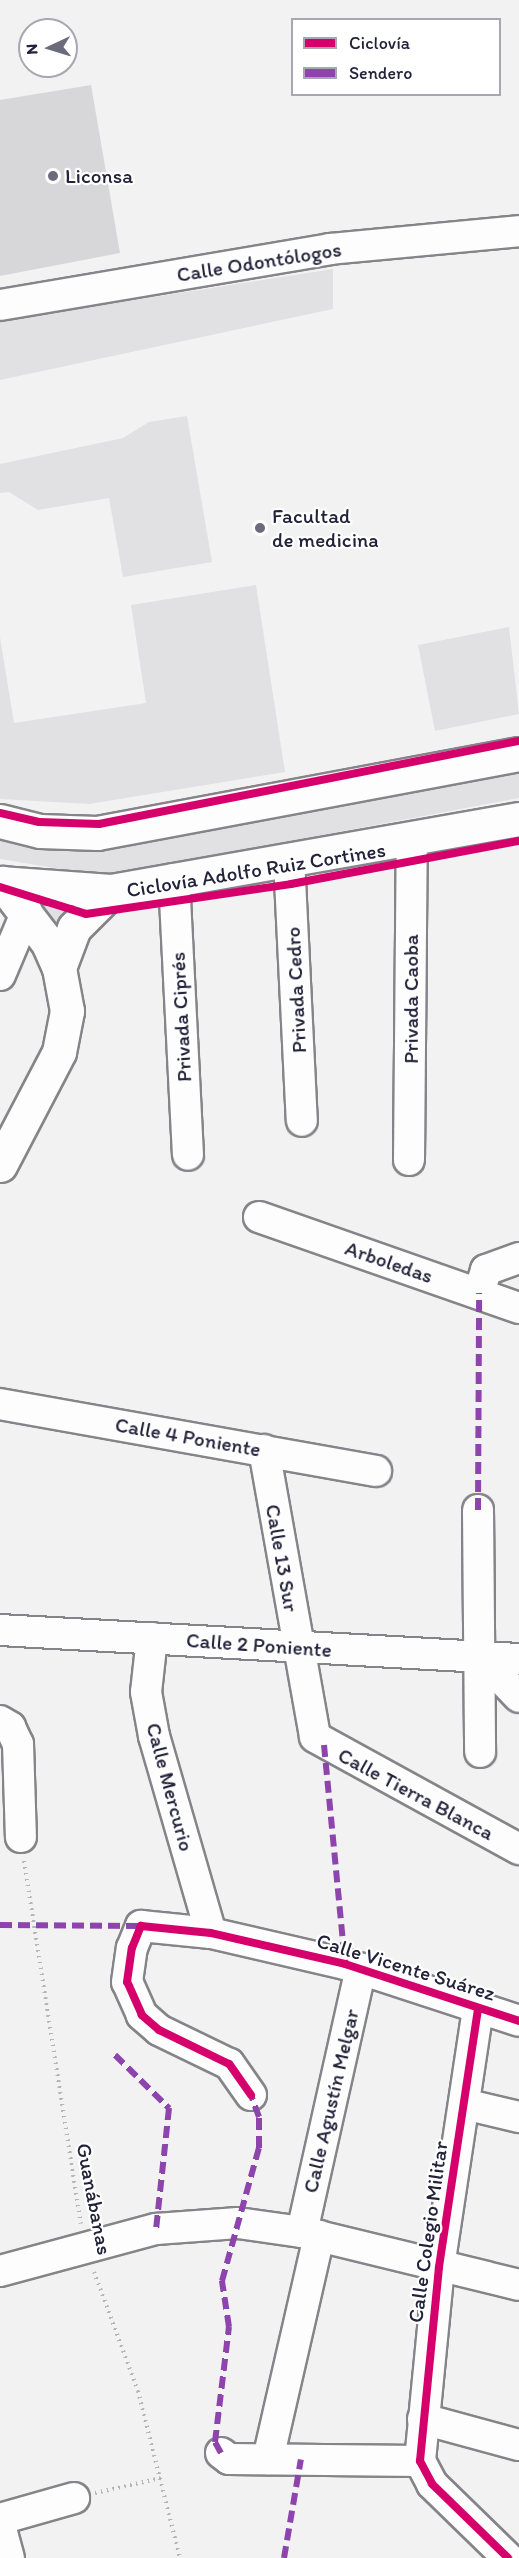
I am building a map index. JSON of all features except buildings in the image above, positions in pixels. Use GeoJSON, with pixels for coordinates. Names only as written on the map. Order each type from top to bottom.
{"type":"FeatureCollection","features":[{"type":"Feature","properties":{"kind":"main road"},"geometry":{"type":"LineString","coordinates":[[0,821],[40,831],[97,833],[519,754]]}},
{"type":"Feature","properties":{"kind":"main road"},"geometry":{"type":"LineString","coordinates":[[1,883],[111,891],[519,819]]}},
{"type":"Feature","properties":{"kind":"main road"},"geometry":{"type":"LineString","coordinates":[[0,1165],[59,1052],[67,1011],[59,968],[27,911],[1,883]]}},
{"type":"Feature","properties":{"kind":"main road"},"geometry":{"type":"LineString","coordinates":[[59,968],[74,928],[111,891]]}},
{"type":"Feature","properties":{"kind":"main road"},"geometry":{"type":"LineString","coordinates":[[0,2532],[7,2558]]}},
{"type":"Feature","properties":{"kind":"street","name":"Calle Odontólogos"},"geometry":{"type":"LineString","coordinates":[[0,305],[330,249],[519,231]]}},
{"type":"Feature","properties":{"kind":"street","name":"Privada Caoba"},"geometry":{"type":"LineString","coordinates":[[410,1160],[412,838]]}},
{"type":"Feature","properties":{"kind":"street","name":"Privada Cedro"},"geometry":{"type":"LineString","coordinates":[[289,859],[302,1121]]}},
{"type":"Feature","properties":{"kind":"street","name":"Privada Ciprés"},"geometry":{"type":"LineString","coordinates":[[174,879],[188,1155]]}},
{"type":"Feature","properties":{"kind":"street"},"geometry":{"type":"LineString","coordinates":[[0,975],[27,911]]}},
{"type":"Feature","properties":{"kind":"street","name":"Arboledas"},"geometry":{"type":"LineString","coordinates":[[259,1217],[519,1308]]}},
{"type":"Feature","properties":{"kind":"street"},"geometry":{"type":"LineString","coordinates":[[479,1293],[486,1270],[519,1258]]}},
{"type":"Feature","properties":{"kind":"street","name":"Calle 4 Poniente"},"geometry":{"type":"LineString","coordinates":[[0,1404],[376,1471]]}},
{"type":"Feature","properties":{"kind":"street","name":"Calle 13 Sur"},"geometry":{"type":"LineString","coordinates":[[264,1450],[315,1737]]}},
{"type":"Feature","properties":{"kind":"street"},"geometry":{"type":"LineString","coordinates":[[478,1510],[480,1752]]}},
{"type":"Feature","properties":{"kind":"street","name":"Calle 2 Poniente"},"geometry":{"type":"LineString","coordinates":[[0,1630],[298,1649],[519,1659]]}},
{"type":"Feature","properties":{"kind":"street","name":"Calle Mercurio"},"geometry":{"type":"LineString","coordinates":[[152,1638],[146,1692],[154,1736],[211,1933]]}},
{"type":"Feature","properties":{"kind":"street"},"geometry":{"type":"LineString","coordinates":[[481,1657],[519,1697]]}},
{"type":"Feature","properties":{"kind":"street"},"geometry":{"type":"LineString","coordinates":[[0,1721],[10,1726],[18,1744],[21,1836]]}},
{"type":"Feature","properties":{"kind":"street","name":"Calle Tierra Blanca"},"geometry":{"type":"LineString","coordinates":[[315,1737],[519,1849]]}},
{"type":"Feature","properties":{"kind":"street","name":"Calle Vicente Suárez"},"geometry":{"type":"LineString","coordinates":[[252,2095],[230,2064],[159,2030],[142,2016],[127,1982],[141,1926],[211,1933],[361,1969],[478,2009],[519,2020]]}},
{"type":"Feature","properties":{"kind":"street","name":"Calle Agustín Melgar"},"geometry":{"type":"LineString","coordinates":[[268,2459],[361,1969]]}},
{"type":"Feature","properties":{"kind":"street","name":"Calle Colegio Militar"},"geometry":{"type":"LineString","coordinates":[[420,2461],[439,2267],[478,2009]]}},
{"type":"Feature","properties":{"kind":"street"},"geometry":{"type":"LineString","coordinates":[[464,2104],[519,2117]]}},
{"type":"Feature","properties":{"kind":"street"},"geometry":{"type":"LineString","coordinates":[[0,2271],[84,2245],[214,2222],[310,2234],[519,2285]]}},
{"type":"Feature","properties":{"kind":"street"},"geometry":{"type":"LineString","coordinates":[[423,2419],[519,2445]]}},
{"type":"Feature","properties":{"kind":"street"},"geometry":{"type":"LineString","coordinates":[[221,2453],[229,2459],[420,2461],[432,2484],[508,2558]]}},
{"type":"Feature","properties":{"kind":"street"},"geometry":{"type":"LineString","coordinates":[[0,2519],[74,2498]]}},
{"type":"Feature","properties":{"kind":"path"},"geometry":{"type":"LineString","coordinates":[[74,2498],[161,2478]]}},
{"type":"Feature","properties":{"kind":"shaded area"},"geometry":{"type":"Polygon","coordinates":[[[333,269],[333,309],[0,380],[0,321],[333,269]]]}},
{"type":"Feature","properties":{"kind":"shaded area"},"geometry":{"type":"Polygon","coordinates":[[[187,416],[212,562],[123,577],[109,498],[38,510],[9,492],[0,493],[0,464],[123,438],[149,422],[187,416]]]}},
{"type":"Feature","properties":{"kind":"shaded area"},"geometry":{"type":"Polygon","coordinates":[[[256,585],[285,772],[89,804],[0,799],[0,637],[14,723],[146,703],[131,605],[256,585]]]}},
{"type":"Feature","properties":{"kind":"shaded area"},"geometry":{"type":"Polygon","coordinates":[[[509,627],[519,714],[435,731],[418,645],[509,627]]]}},
{"type":"Feature","properties":{"kind":"shaded area"},"geometry":{"type":"Polygon","coordinates":[[[519,761],[519,798],[103,876],[0,859],[0,827],[98,840],[519,761]]]}},
{"type":"Feature","properties":{"kind":"shaded area"},"geometry":{"type":"Polygon","coordinates":[[[19,891],[75,912],[55,946],[19,891]]]}},
{"type":"Feature","properties":{"kind":"marked path"},"geometry":{"type":"LineString","coordinates":[[478,1510],[479,1293]]}},
{"type":"Feature","properties":{"kind":"marked path"},"geometry":{"type":"LineString","coordinates":[[324,1745],[345,1964]]}},
{"type":"Feature","properties":{"kind":"marked path"},"geometry":{"type":"LineString","coordinates":[[0,1925],[141,1926]]}},
{"type":"Feature","properties":{"kind":"marked path"},"geometry":{"type":"LineString","coordinates":[[115,2055],[169,2108],[156,2229]]}},
{"type":"Feature","properties":{"kind":"marked path"},"geometry":{"type":"LineString","coordinates":[[221,2453],[215,2442],[229,2327],[222,2281],[259,2148],[259,2117],[251,2095]]}},
{"type":"Feature","properties":{"kind":"marked path"},"geometry":{"type":"LineString","coordinates":[[284,2558],[301,2459]]}},
{"type":"Feature","properties":{"kind":"cycle path"},"geometry":{"type":"LineString","coordinates":[[0,813],[39,822],[99,824],[519,741]]}},
{"type":"Feature","properties":{"kind":"cycle path","name":"Ciclovía Adolfo Ruiz Cortines"},"geometry":{"type":"LineString","coordinates":[[0,887],[86,914],[291,884],[519,841]]}},
{"type":"Feature","properties":{"kind":"cycle path"},"geometry":{"type":"LineString","coordinates":[[251,2095],[229,2064],[159,2030],[142,2015],[127,1982],[132,1948],[141,1926],[211,1933],[345,1964],[519,2021]]}},
{"type":"Feature","properties":{"kind":"cycle path"},"geometry":{"type":"LineString","coordinates":[[478,2009],[439,2267],[420,2461],[432,2484],[508,2558]]}},
{"type":"Feature","properties":{"kind":"place","name":"Liconsa"},"geometry":{"type":"Point","coordinates":[53,176]}},
{"type":"Feature","properties":{"kind":"place","name":"Facultad de medicina"},"geometry":{"type":"Point","coordinates":[260,528]}}]}
